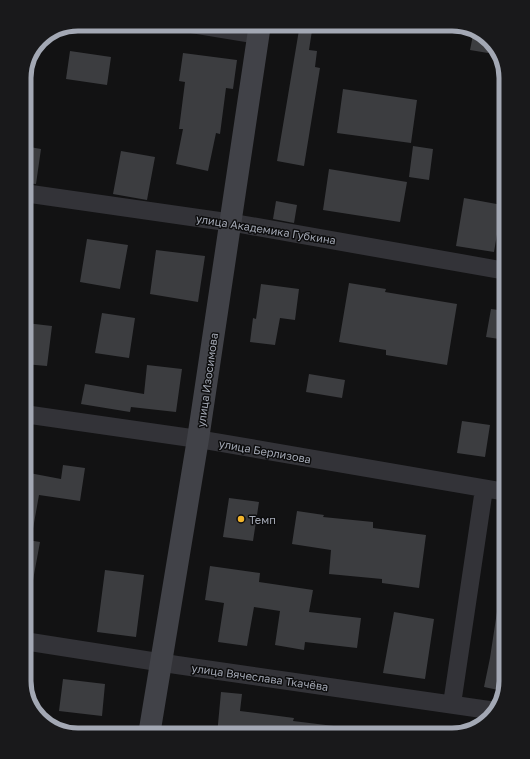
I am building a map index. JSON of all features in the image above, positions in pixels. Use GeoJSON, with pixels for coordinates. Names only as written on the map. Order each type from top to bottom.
{"type":"FeatureCollection","features":[{"type":"Feature","properties":{"kind":"street","name":"улица Изосимова"},"geometry":{"type":"LineString","coordinates":[[150,728],[198,439],[259,31]]}},
{"type":"Feature","properties":{"kind":"street","name":"улица Академика Губкина"},"geometry":{"type":"LineString","coordinates":[[31,194],[255,226],[499,270]]}},
{"type":"Feature","properties":{"kind":"street","name":"улица Берлизова"},"geometry":{"type":"LineString","coordinates":[[31,415],[198,439],[499,491]]}},
{"type":"Feature","properties":{"kind":"street"},"geometry":{"type":"LineString","coordinates":[[452,704],[484,489]]}},
{"type":"Feature","properties":{"kind":"street","name":"улица Вячеслава Ткачёва"},"geometry":{"type":"LineString","coordinates":[[31,642],[160,663],[489,710]]}},
{"type":"Feature","properties":{"kind":"building"},"geometry":{"type":"Polygon","coordinates":[[[299,31],[312,31],[309,50],[317,51],[315,67],[320,68],[304,166],[277,161],[299,31]]]}},
{"type":"Feature","properties":{"kind":"building"},"geometry":{"type":"Polygon","coordinates":[[[473,36],[485,45],[493,54],[470,50],[473,36]]]}},
{"type":"Feature","properties":{"kind":"building"},"geometry":{"type":"Polygon","coordinates":[[[70,51],[111,57],[107,85],[66,79],[70,51]]]}},
{"type":"Feature","properties":{"kind":"building"},"geometry":{"type":"Polygon","coordinates":[[[183,53],[237,60],[233,89],[226,88],[220,134],[216,133],[208,171],[176,164],[183,129],[179,129],[185,82],[179,81],[183,53]]]}},
{"type":"Feature","properties":{"kind":"building"},"geometry":{"type":"Polygon","coordinates":[[[343,89],[417,100],[411,143],[337,133],[343,89]]]}},
{"type":"Feature","properties":{"kind":"building"},"geometry":{"type":"Polygon","coordinates":[[[413,146],[433,149],[429,180],[409,177],[413,146]]]}},
{"type":"Feature","properties":{"kind":"building"},"geometry":{"type":"Polygon","coordinates":[[[31,147],[41,149],[36,184],[31,184],[31,147]]]}},
{"type":"Feature","properties":{"kind":"building"},"geometry":{"type":"Polygon","coordinates":[[[121,151],[155,157],[147,200],[113,194],[121,151]]]}},
{"type":"Feature","properties":{"kind":"building"},"geometry":{"type":"Polygon","coordinates":[[[329,169],[407,182],[400,222],[323,210],[329,169]]]}},
{"type":"Feature","properties":{"kind":"building"},"geometry":{"type":"Polygon","coordinates":[[[464,198],[499,204],[499,223],[494,252],[456,246],[464,198]]]}},
{"type":"Feature","properties":{"kind":"building"},"geometry":{"type":"Polygon","coordinates":[[[276,201],[297,205],[294,223],[273,219],[276,201]]]}},
{"type":"Feature","properties":{"kind":"building"},"geometry":{"type":"Polygon","coordinates":[[[87,239],[128,245],[120,289],[80,282],[87,239]]]}},
{"type":"Feature","properties":{"kind":"building"},"geometry":{"type":"Polygon","coordinates":[[[156,250],[205,256],[198,302],[150,294],[156,250]]]}},
{"type":"Feature","properties":{"kind":"building"},"geometry":{"type":"Polygon","coordinates":[[[349,283],[386,289],[385,292],[457,304],[447,365],[386,355],[386,350],[339,342],[349,283]]]}},
{"type":"Feature","properties":{"kind":"building"},"geometry":{"type":"Polygon","coordinates":[[[261,284],[299,289],[295,320],[280,318],[275,345],[250,342],[253,318],[256,319],[261,284]]]}},
{"type":"Feature","properties":{"kind":"building"},"geometry":{"type":"Polygon","coordinates":[[[491,309],[499,310],[499,339],[486,337],[491,309]]]}},
{"type":"Feature","properties":{"kind":"building"},"geometry":{"type":"Polygon","coordinates":[[[102,313],[135,318],[129,358],[95,353],[102,313]]]}},
{"type":"Feature","properties":{"kind":"building"},"geometry":{"type":"Polygon","coordinates":[[[31,324],[52,326],[47,366],[31,365],[31,324]]]}},
{"type":"Feature","properties":{"kind":"building"},"geometry":{"type":"Polygon","coordinates":[[[147,365],[182,369],[176,412],[131,407],[130,412],[81,404],[85,384],[144,394],[147,365]]]}},
{"type":"Feature","properties":{"kind":"building"},"geometry":{"type":"Polygon","coordinates":[[[309,374],[345,380],[342,398],[306,392],[309,374]]]}},
{"type":"Feature","properties":{"kind":"building"},"geometry":{"type":"Polygon","coordinates":[[[462,421],[490,425],[485,457],[457,453],[462,421]]]}},
{"type":"Feature","properties":{"kind":"building"},"geometry":{"type":"Polygon","coordinates":[[[63,465],[85,468],[80,501],[39,495],[31,540],[31,473],[61,479],[63,465]]]}},
{"type":"Feature","properties":{"kind":"building","name":"Темп"},"geometry":{"type":"Polygon","coordinates":[[[229,498],[259,502],[253,541],[223,537],[229,498]]]}},
{"type":"Feature","properties":{"kind":"building"},"geometry":{"type":"Polygon","coordinates":[[[297,511],[324,515],[323,517],[373,522],[373,528],[426,535],[419,588],[382,583],[382,579],[329,574],[331,550],[292,544],[297,511]]]}},
{"type":"Feature","properties":{"kind":"building"},"geometry":{"type":"Polygon","coordinates":[[[31,540],[40,542],[31,591],[31,540]]]}},
{"type":"Feature","properties":{"kind":"building"},"geometry":{"type":"Polygon","coordinates":[[[210,566],[260,573],[259,582],[313,590],[309,612],[361,618],[357,648],[305,642],[304,650],[275,645],[280,611],[254,607],[247,646],[218,642],[224,603],[205,600],[210,566]]]}},
{"type":"Feature","properties":{"kind":"building"},"geometry":{"type":"Polygon","coordinates":[[[105,570],[144,575],[136,637],[97,632],[105,570]]]}},
{"type":"Feature","properties":{"kind":"building"},"geometry":{"type":"Polygon","coordinates":[[[499,605],[498,690],[484,687],[499,605]]]}},
{"type":"Feature","properties":{"kind":"building"},"geometry":{"type":"Polygon","coordinates":[[[394,612],[434,619],[425,679],[383,673],[394,612]]]}},
{"type":"Feature","properties":{"kind":"building"},"geometry":{"type":"Polygon","coordinates":[[[63,679],[105,684],[102,716],[59,711],[63,679]]]}},
{"type":"Feature","properties":{"kind":"building"},"geometry":{"type":"Polygon","coordinates":[[[221,692],[242,694],[240,711],[294,718],[293,721],[334,726],[334,728],[218,728],[221,692]]]}},
{"type":"Feature","properties":{"kind":"place","name":"Темп"},"geometry":{"type":"Point","coordinates":[241,519]}}]}
